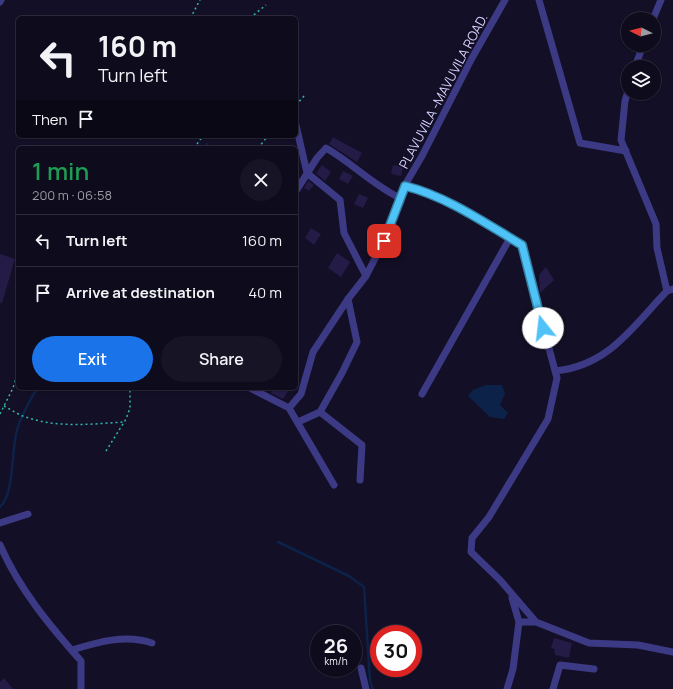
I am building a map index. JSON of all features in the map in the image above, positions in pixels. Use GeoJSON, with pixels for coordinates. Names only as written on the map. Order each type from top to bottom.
{"type":"FeatureCollection","features":[{"type":"Feature","properties":{"kind":"street","name":"PLAVUVILA -MAVUVILA ROAD."},"geometry":{"type":"LineString","coordinates":[[505,0],[472,58],[405,186],[429,194],[477,218],[522,245],[556,374],[548,418],[489,517],[472,538],[471,552],[510,592],[536,622],[589,643],[638,645],[673,652]]}},
{"type":"Feature","properties":{"kind":"street"},"geometry":{"type":"LineString","coordinates":[[539,0],[580,143],[626,151]]}},
{"type":"Feature","properties":{"kind":"street"},"geometry":{"type":"LineString","coordinates":[[656,12],[661,0]]}},
{"type":"Feature","properties":{"kind":"street"},"geometry":{"type":"LineString","coordinates":[[625,100],[621,140],[656,224],[657,248],[670,290]]}},
{"type":"Feature","properties":{"kind":"street"},"geometry":{"type":"LineString","coordinates":[[298,133],[307,173],[340,200],[344,233],[366,276]]}},
{"type":"Feature","properties":{"kind":"street"},"geometry":{"type":"LineString","coordinates":[[298,188],[316,158],[326,148],[359,170],[382,189],[400,198]]}},
{"type":"Feature","properties":{"kind":"street"},"geometry":{"type":"LineString","coordinates":[[290,408],[301,394],[313,352],[348,299],[366,276],[384,241],[405,186]]}},
{"type":"Feature","properties":{"kind":"street"},"geometry":{"type":"LineString","coordinates":[[422,394],[510,238]]}},
{"type":"Feature","properties":{"kind":"street"},"geometry":{"type":"LineString","coordinates":[[556,374],[563,370],[581,366],[606,353],[626,336],[673,285]]}},
{"type":"Feature","properties":{"kind":"street"},"geometry":{"type":"LineString","coordinates":[[298,422],[320,412],[342,373],[357,342],[348,299]]}},
{"type":"Feature","properties":{"kind":"street"},"geometry":{"type":"LineString","coordinates":[[254,390],[290,408],[334,485]]}},
{"type":"Feature","properties":{"kind":"street"},"geometry":{"type":"LineString","coordinates":[[320,412],[362,445],[360,480]]}},
{"type":"Feature","properties":{"kind":"street"},"geometry":{"type":"LineString","coordinates":[[0,523],[28,514]]}},
{"type":"Feature","properties":{"kind":"street"},"geometry":{"type":"LineString","coordinates":[[0,544],[9,566],[42,616],[81,661],[82,689]]}},
{"type":"Feature","properties":{"kind":"street"},"geometry":{"type":"LineString","coordinates":[[507,689],[513,669],[519,622],[510,592]]}},
{"type":"Feature","properties":{"kind":"street"},"geometry":{"type":"LineString","coordinates":[[519,622],[536,622]]}},
{"type":"Feature","properties":{"kind":"street"},"geometry":{"type":"LineString","coordinates":[[72,650],[99,642],[120,639],[140,639],[152,643]]}},
{"type":"Feature","properties":{"kind":"street"},"geometry":{"type":"LineString","coordinates":[[553,689],[560,665],[594,669]]}},
{"type":"Feature","properties":{"kind":"street"},"geometry":{"type":"LineString","coordinates":[[362,672],[366,689]]}},
{"type":"Feature","properties":{"kind":"path"},"geometry":{"type":"LineString","coordinates":[[193,16],[200,0]]}},
{"type":"Feature","properties":{"kind":"path"},"geometry":{"type":"LineString","coordinates":[[252,16],[266,5]]}},
{"type":"Feature","properties":{"kind":"path"},"geometry":{"type":"LineString","coordinates":[[298,103],[305,95]]}},
{"type":"Feature","properties":{"kind":"path"},"geometry":{"type":"LineString","coordinates":[[260,146],[266,138]]}},
{"type":"Feature","properties":{"kind":"path"},"geometry":{"type":"LineString","coordinates":[[0,414],[14,388],[16,380]]}},
{"type":"Feature","properties":{"kind":"path"},"geometry":{"type":"LineString","coordinates":[[106,451],[124,422],[130,408],[130,390]]}},
{"type":"Feature","properties":{"kind":"path"},"geometry":{"type":"LineString","coordinates":[[4,406],[27,418],[46,423],[85,425],[124,422]]}},
{"type":"Feature","properties":{"kind":"water"},"geometry":{"type":"Polygon","coordinates":[[[486,385],[502,385],[505,394],[500,405],[508,413],[504,419],[490,417],[468,396],[473,390],[486,385]]]}},
{"type":"Feature","properties":{"kind":"building"},"geometry":{"type":"Polygon","coordinates":[[[333,137],[362,153],[357,162],[329,144],[333,137]]]}},
{"type":"Feature","properties":{"kind":"building"},"geometry":{"type":"Polygon","coordinates":[[[322,165],[331,172],[325,181],[316,173],[322,165]]]}},
{"type":"Feature","properties":{"kind":"building"},"geometry":{"type":"Polygon","coordinates":[[[393,165],[403,167],[401,176],[391,174],[393,165]]]}},
{"type":"Feature","properties":{"kind":"building"},"geometry":{"type":"Polygon","coordinates":[[[343,171],[353,176],[348,184],[339,179],[343,171]]]}},
{"type":"Feature","properties":{"kind":"building"},"geometry":{"type":"Polygon","coordinates":[[[308,181],[314,185],[309,191],[304,188],[308,181]]]}},
{"type":"Feature","properties":{"kind":"building"},"geometry":{"type":"Polygon","coordinates":[[[359,194],[368,198],[363,208],[354,204],[359,194]]]}},
{"type":"Feature","properties":{"kind":"building"},"geometry":{"type":"Polygon","coordinates":[[[311,228],[321,234],[314,245],[305,238],[311,228]]]}},
{"type":"Feature","properties":{"kind":"building"},"geometry":{"type":"Polygon","coordinates":[[[337,253],[350,262],[341,277],[328,268],[337,253]]]}},
{"type":"Feature","properties":{"kind":"building"},"geometry":{"type":"Polygon","coordinates":[[[0,254],[15,259],[2,303],[0,303],[0,254]]]}},
{"type":"Feature","properties":{"kind":"building"},"geometry":{"type":"Polygon","coordinates":[[[546,267],[554,280],[540,293],[539,275],[546,267]]]}},
{"type":"Feature","properties":{"kind":"building"},"geometry":{"type":"Polygon","coordinates":[[[273,390],[289,390],[283,399],[271,393],[273,390]]]}},
{"type":"Feature","properties":{"kind":"building"},"geometry":{"type":"Polygon","coordinates":[[[554,638],[572,643],[569,658],[555,655],[554,649],[551,648],[554,638]]]}},
{"type":"Feature","properties":{"kind":"building"},"geometry":{"type":"Polygon","coordinates":[[[4,678],[13,689],[0,689],[0,682],[4,678]]]}},
{"type":"Feature","properties":{"kind":"waterway"},"geometry":{"type":"LineString","coordinates":[[0,507],[8,492],[12,471],[15,438],[19,424],[36,390]]}},
{"type":"Feature","properties":{"kind":"waterway"},"geometry":{"type":"LineString","coordinates":[[278,542],[349,576],[364,587],[370,681],[373,689]]}},
{"type":"Feature","properties":{"kind":"route"},"geometry":{"type":"LineString","coordinates":[[384,241],[405,186],[422,190],[477,218],[522,245],[543,328]]}}]}
